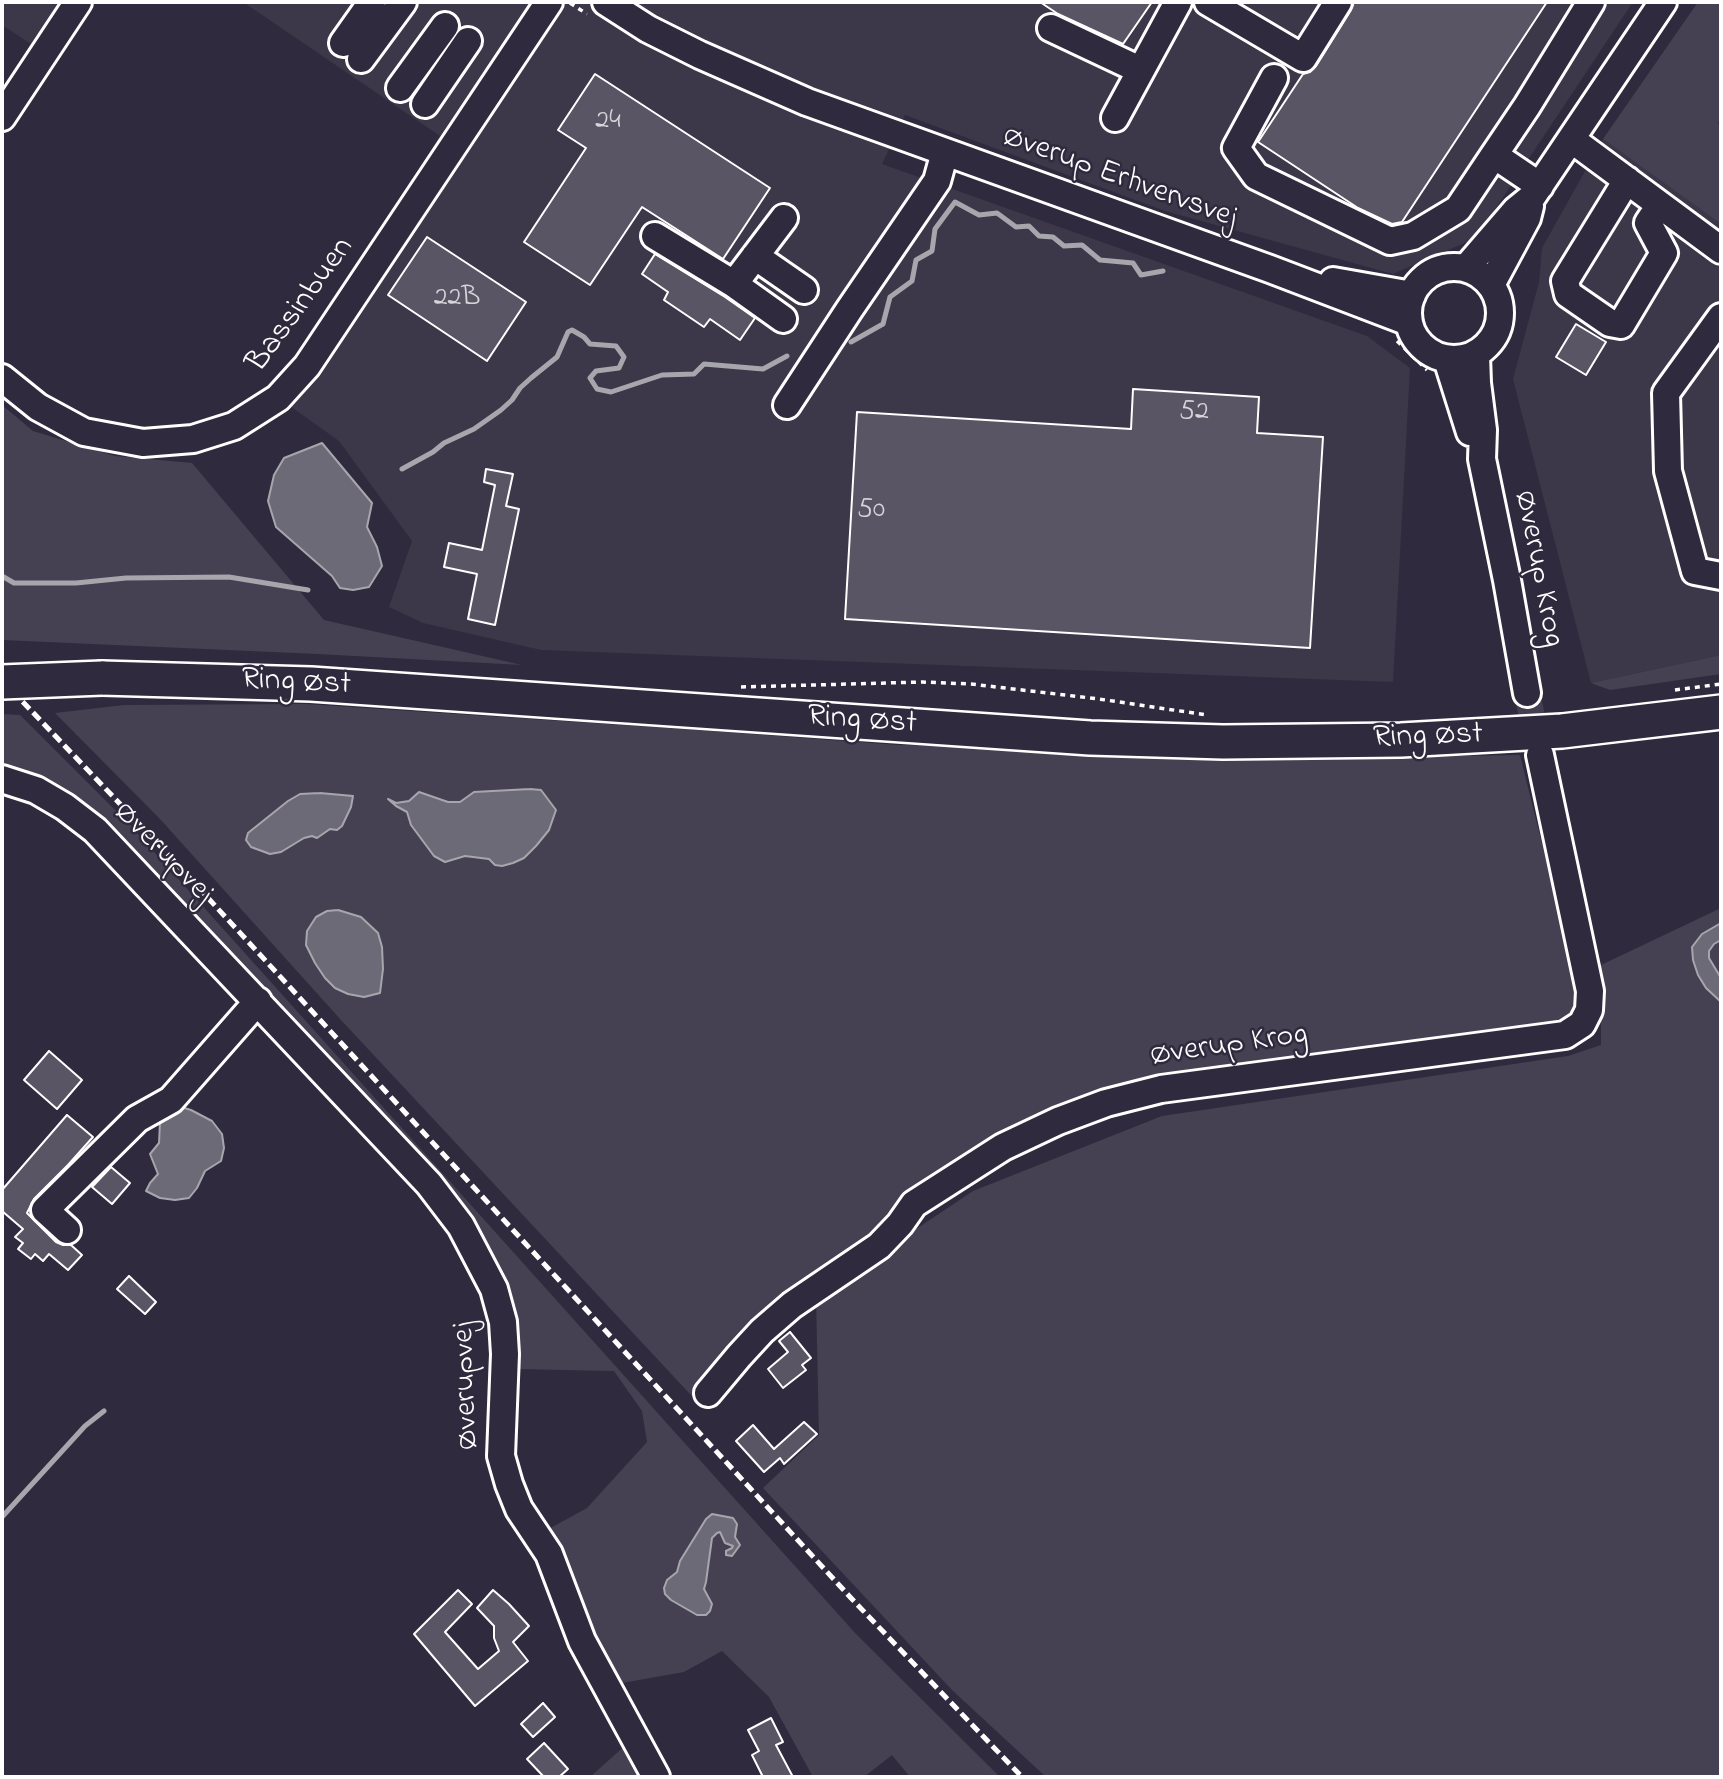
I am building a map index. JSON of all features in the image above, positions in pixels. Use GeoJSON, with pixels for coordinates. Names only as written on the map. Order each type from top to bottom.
{"type":"FeatureCollection","features":[{"type":"Feature","properties":{"kind":"main road","name":"Ring Øst"},"geometry":{"type":"LineString","coordinates":[[2,682],[102,678],[311,684],[1090,738],[1223,742],[1401,740],[1562,732],[1721,712]]}},
{"type":"Feature","properties":{"kind":"street"},"geometry":{"type":"LineString","coordinates":[[2,117],[78,2]]}},
{"type":"Feature","properties":{"kind":"street"},"geometry":{"type":"LineString","coordinates":[[372,2],[352,51],[403,2]]}},
{"type":"Feature","properties":{"kind":"street","name":"Bassinbuen"},"geometry":{"type":"LineString","coordinates":[[2,378],[38,407],[84,432],[143,443],[193,439],[234,426],[278,398],[307,366],[549,2]]}},
{"type":"Feature","properties":{"kind":"street"},"geometry":{"type":"LineString","coordinates":[[1115,118],[1178,2]]}},
{"type":"Feature","properties":{"kind":"street"},"geometry":{"type":"LineString","coordinates":[[1274,78],[1236,148],[1256,176],[1390,241],[1413,236],[1458,209],[1527,106],[1591,2]]}},
{"type":"Feature","properties":{"kind":"street"},"geometry":{"type":"LineString","coordinates":[[1500,285],[1465,268],[1440,269],[1419,284],[1412,295],[1401,330],[1413,335],[1422,347],[1434,355],[1447,359],[1476,355],[1489,345],[1497,331],[1501,315],[1500,285],[1536,192],[1663,2]]}},
{"type":"Feature","properties":{"kind":"street"},"geometry":{"type":"LineString","coordinates":[[1218,4],[1303,58],[1327,6]]}},
{"type":"Feature","properties":{"kind":"street","name":"Øverup Erhvervsvej"},"geometry":{"type":"LineString","coordinates":[[598,9],[807,102],[1270,269],[1401,330]]}},
{"type":"Feature","properties":{"kind":"street"},"geometry":{"type":"LineString","coordinates":[[400,88],[445,26]]}},
{"type":"Feature","properties":{"kind":"street"},"geometry":{"type":"LineString","coordinates":[[1051,29],[1140,70]]}},
{"type":"Feature","properties":{"kind":"street"},"geometry":{"type":"LineString","coordinates":[[425,104],[468,41]]}},
{"type":"Feature","properties":{"kind":"street"},"geometry":{"type":"LineString","coordinates":[[1571,139],[1721,250]]}},
{"type":"Feature","properties":{"kind":"street"},"geometry":{"type":"LineString","coordinates":[[787,405],[937,181],[945,152]]}},
{"type":"Feature","properties":{"kind":"street"},"geometry":{"type":"LineString","coordinates":[[1494,155],[1536,192]]}},
{"type":"Feature","properties":{"kind":"street"},"geometry":{"type":"LineString","coordinates":[[1628,180],[1565,281],[1568,293],[1610,323],[1621,325],[1664,253],[1648,223],[1660,205]]}},
{"type":"Feature","properties":{"kind":"street"},"geometry":{"type":"LineString","coordinates":[[1465,268],[1516,210],[1536,192]]}},
{"type":"Feature","properties":{"kind":"street"},"geometry":{"type":"LineString","coordinates":[[734,284],[784,218]]}},
{"type":"Feature","properties":{"kind":"street"},"geometry":{"type":"LineString","coordinates":[[655,236],[734,284],[783,320]]}},
{"type":"Feature","properties":{"kind":"street"},"geometry":{"type":"LineString","coordinates":[[755,256],[804,290]]}},
{"type":"Feature","properties":{"kind":"street","name":"Øverup Erhvervsvej"},"geometry":{"type":"LineString","coordinates":[[1270,269],[1412,295]]}},
{"type":"Feature","properties":{"kind":"street"},"geometry":{"type":"LineString","coordinates":[[1721,317],[1666,393],[1668,471],[1695,571],[1721,576]]}},
{"type":"Feature","properties":{"kind":"street","name":"Øverup Krog"},"geometry":{"type":"LineString","coordinates":[[1467,385],[1476,355]]}},
{"type":"Feature","properties":{"kind":"street","name":"Øverup Krog"},"geometry":{"type":"LineString","coordinates":[[1447,359],[1467,385],[1483,430],[1482,460],[1527,692]]}},
{"type":"Feature","properties":{"kind":"street","name":"Øverup Krog"},"geometry":{"type":"LineString","coordinates":[[708,1393],[762,1332],[792,1305],[879,1246],[914,1204],[1003,1147],[1058,1121],[1106,1103],[1161,1089],[1565,1035],[1581,1024],[1589,1010],[1590,990],[1540,755]]}},
{"type":"Feature","properties":{"kind":"street","name":"Øverupvej"},"geometry":{"type":"LineString","coordinates":[[2,779],[36,790],[65,807],[95,830],[429,1184],[461,1226],[494,1289],[503,1322],[505,1354],[502,1456],[509,1483],[519,1509],[549,1553],[582,1641],[656,1777]]}},
{"type":"Feature","properties":{"kind":"street"},"geometry":{"type":"LineString","coordinates":[[67,1230],[45,1210],[137,1119],[171,1100],[258,1002]]}},
{"type":"Feature","properties":{"kind":"path"},"geometry":{"type":"LineString","coordinates":[[568,2],[598,9]]}},
{"type":"Feature","properties":{"kind":"path"},"geometry":{"type":"LineString","coordinates":[[1401,330],[1442,383],[1451,388],[1487,379],[1513,316],[1500,285]]}},
{"type":"Feature","properties":{"kind":"path"},"geometry":{"type":"LineString","coordinates":[[738,687],[922,682],[971,684],[1208,715]]}},
{"type":"Feature","properties":{"kind":"path"},"geometry":{"type":"LineString","coordinates":[[1668,691],[1721,684]]}},
{"type":"Feature","properties":{"kind":"shaded area"},"geometry":{"type":"Polygon","coordinates":[[[2,2],[96,2],[57,61],[2,25],[2,2]]]}},
{"type":"Feature","properties":{"kind":"shaded area"},"geometry":{"type":"Polygon","coordinates":[[[243,2],[1633,2],[1476,238],[1393,274],[1165,211],[905,115],[882,164],[1367,336],[1410,368],[1393,682],[541,650],[423,623],[389,607],[412,541],[339,441],[266,389],[298,357],[440,136],[243,2]]]}},
{"type":"Feature","properties":{"kind":"shaded area"},"geometry":{"type":"Polygon","coordinates":[[[1698,2],[1721,2],[1721,114],[1718,124],[1721,127],[1721,224],[1603,139],[1698,2]]]}},
{"type":"Feature","properties":{"kind":"shaded area"},"geometry":{"type":"Polygon","coordinates":[[[1603,139],[1721,224],[1721,655],[1591,683],[1513,379],[1539,282],[1542,248],[1603,139]]]}},
{"type":"Feature","properties":{"kind":"shaded area"},"geometry":{"type":"Polygon","coordinates":[[[2,405],[33,431],[115,456],[192,463],[324,620],[522,665],[2,640],[2,405]]]}},
{"type":"Feature","properties":{"kind":"shaded area"},"geometry":{"type":"Polygon","coordinates":[[[322,443],[372,503],[367,527],[377,547],[382,566],[369,587],[353,590],[340,588],[332,576],[276,527],[268,501],[274,475],[284,458],[322,443]]]}},
{"type":"Feature","properties":{"kind":"shaded area"},"geometry":{"type":"Polygon","coordinates":[[[1721,655],[1721,674],[1610,690],[1591,683],[1721,655]]]}},
{"type":"Feature","properties":{"kind":"shaded area"},"geometry":{"type":"Polygon","coordinates":[[[305,704],[898,745],[1106,748],[1220,760],[1520,755],[1582,1005],[1574,1018],[1560,1026],[1112,1091],[897,1221],[791,1301],[703,1408],[341,1020],[160,819],[55,713],[124,705],[305,704]]]}},
{"type":"Feature","properties":{"kind":"shaded area"},"geometry":{"type":"Polygon","coordinates":[[[2,714],[20,715],[129,824],[856,1634],[1000,1777],[910,1777],[892,1755],[864,1777],[813,1777],[769,1697],[722,1651],[684,1672],[616,1684],[565,1556],[545,1531],[587,1508],[647,1442],[642,1411],[614,1371],[517,1369],[496,1279],[97,822],[2,770],[2,714]]]}},
{"type":"Feature","properties":{"kind":"shaded area"},"geometry":{"type":"Polygon","coordinates":[[[541,790],[556,810],[549,830],[524,858],[502,866],[495,865],[489,859],[465,856],[445,862],[434,856],[411,825],[407,812],[388,799],[396,803],[409,801],[419,792],[448,802],[460,802],[474,792],[541,790]]]}},
{"type":"Feature","properties":{"kind":"shaded area"},"geometry":{"type":"Polygon","coordinates":[[[300,794],[353,796],[351,807],[342,826],[337,830],[330,829],[317,838],[304,838],[281,852],[270,854],[251,847],[246,840],[248,833],[288,801],[300,794]]]}},
{"type":"Feature","properties":{"kind":"shaded area"},"geometry":{"type":"Polygon","coordinates":[[[1721,908],[1721,1777],[1046,1777],[952,1690],[763,1488],[819,1435],[816,1296],[973,1191],[1162,1116],[1568,1056],[1601,1045],[1601,965],[1721,908]]]}},
{"type":"Feature","properties":{"kind":"shaded area"},"geometry":{"type":"Polygon","coordinates":[[[338,910],[361,917],[378,933],[383,969],[380,993],[364,997],[335,988],[315,963],[306,945],[307,931],[316,917],[327,911],[338,910]]]}},
{"type":"Feature","properties":{"kind":"shaded area"},"geometry":{"type":"Polygon","coordinates":[[[1721,923],[1721,940],[1709,951],[1709,958],[1721,978],[1721,1002],[1706,988],[1698,975],[1692,947],[1702,934],[1721,923]]]}},
{"type":"Feature","properties":{"kind":"shaded area"},"geometry":{"type":"Polygon","coordinates":[[[181,1107],[212,1121],[222,1134],[224,1148],[221,1161],[205,1171],[189,1198],[160,1198],[146,1191],[158,1174],[150,1154],[159,1143],[160,1122],[181,1107]]]}},
{"type":"Feature","properties":{"kind":"shaded area"},"geometry":{"type":"Polygon","coordinates":[[[712,1514],[733,1518],[737,1524],[735,1537],[740,1545],[732,1556],[726,1555],[726,1551],[733,1546],[725,1543],[720,1532],[712,1538],[704,1589],[712,1604],[706,1615],[697,1615],[671,1600],[665,1594],[664,1588],[667,1580],[677,1572],[680,1561],[706,1519],[712,1514]]]}},
{"type":"Feature","properties":{"kind":"shaded area"},"geometry":{"type":"Polygon","coordinates":[[[628,1743],[647,1777],[590,1777],[628,1743]]]}},
{"type":"Feature","properties":{"kind":"building"},"geometry":{"type":"Polygon","coordinates":[[[1040,2],[1152,2],[1123,44],[1058,14],[1040,2]]]}},
{"type":"Feature","properties":{"kind":"building"},"geometry":{"type":"Polygon","coordinates":[[[1354,2],[1547,2],[1402,222],[1392,224],[1358,208],[1258,142],[1303,74],[1316,66],[1354,2]]]}},
{"type":"Feature","properties":{"kind":"building"},"geometry":{"type":"Polygon","coordinates":[[[595,74],[770,188],[723,259],[642,207],[590,285],[524,242],[586,148],[558,130],[595,74]]]}},
{"type":"Feature","properties":{"kind":"building"},"geometry":{"type":"Polygon","coordinates":[[[427,237],[526,302],[487,361],[388,295],[427,237]]]}},
{"type":"Feature","properties":{"kind":"building"},"geometry":{"type":"Polygon","coordinates":[[[655,254],[755,318],[740,340],[710,319],[704,327],[664,300],[668,292],[642,274],[655,254]]]}},
{"type":"Feature","properties":{"kind":"building"},"geometry":{"type":"Polygon","coordinates":[[[1576,324],[1606,342],[1586,375],[1556,357],[1576,324]]]}},
{"type":"Feature","properties":{"kind":"building"},"geometry":{"type":"Polygon","coordinates":[[[1133,389],[1259,397],[1257,433],[1323,437],[1310,648],[845,619],[857,412],[1131,429],[1133,389]]]}},
{"type":"Feature","properties":{"kind":"building"},"geometry":{"type":"Polygon","coordinates":[[[486,469],[513,474],[506,506],[519,509],[495,625],[468,619],[477,574],[444,567],[449,543],[482,550],[495,485],[484,482],[486,469]]]}},
{"type":"Feature","properties":{"kind":"building"},"geometry":{"type":"Polygon","coordinates":[[[49,1051],[82,1080],[57,1109],[24,1080],[49,1051]]]}},
{"type":"Feature","properties":{"kind":"building"},"geometry":{"type":"Polygon","coordinates":[[[67,1115],[93,1137],[34,1199],[27,1213],[56,1242],[71,1245],[82,1255],[68,1270],[49,1254],[43,1261],[35,1254],[31,1259],[18,1249],[23,1243],[15,1237],[23,1229],[2,1211],[2,1190],[67,1115]]]}},
{"type":"Feature","properties":{"kind":"building"},"geometry":{"type":"Polygon","coordinates":[[[111,1167],[130,1183],[112,1204],[92,1187],[111,1167]]]}},
{"type":"Feature","properties":{"kind":"building"},"geometry":{"type":"Polygon","coordinates":[[[129,1276],[156,1302],[145,1314],[117,1289],[129,1276]]]}},
{"type":"Feature","properties":{"kind":"building"},"geometry":{"type":"Polygon","coordinates":[[[790,1332],[811,1358],[802,1365],[806,1370],[783,1388],[768,1369],[788,1352],[779,1341],[790,1332]]]}},
{"type":"Feature","properties":{"kind":"building"},"geometry":{"type":"Polygon","coordinates":[[[804,1422],[817,1434],[784,1464],[780,1458],[764,1472],[736,1441],[753,1425],[774,1449],[804,1422]]]}},
{"type":"Feature","properties":{"kind":"building"},"geometry":{"type":"Polygon","coordinates":[[[458,1590],[472,1604],[445,1632],[478,1669],[499,1651],[494,1638],[494,1626],[477,1608],[493,1590],[529,1626],[513,1642],[528,1661],[475,1706],[414,1634],[458,1590]]]}},
{"type":"Feature","properties":{"kind":"building"},"geometry":{"type":"Polygon","coordinates":[[[543,1703],[555,1717],[533,1737],[521,1724],[543,1703]]]}},
{"type":"Feature","properties":{"kind":"building"},"geometry":{"type":"Polygon","coordinates":[[[771,1718],[783,1742],[776,1745],[793,1777],[763,1777],[752,1755],[759,1751],[748,1730],[771,1718]]]}},
{"type":"Feature","properties":{"kind":"building"},"geometry":{"type":"Polygon","coordinates":[[[544,1743],[568,1769],[559,1777],[544,1777],[527,1759],[544,1743]]]}},
{"type":"Feature","properties":{"kind":"waterway"},"geometry":{"type":"LineString","coordinates":[[851,342],[883,324],[890,297],[912,281],[916,260],[932,251],[935,229],[955,202],[979,215],[997,213],[1016,227],[1029,226],[1039,236],[1053,237],[1064,246],[1082,245],[1100,260],[1133,263],[1141,275],[1163,271]]}},
{"type":"Feature","properties":{"kind":"waterway"},"geometry":{"type":"LineString","coordinates":[[402,469],[444,443],[474,429],[501,410],[520,388],[557,357],[568,332],[572,330],[590,344],[616,346],[624,357],[619,368],[596,371],[590,378],[597,389],[611,392],[662,375],[694,374],[704,364],[763,369],[787,356]]}},
{"type":"Feature","properties":{"kind":"waterway"},"geometry":{"type":"LineString","coordinates":[[2,576],[14,583],[229,577],[308,590]]}},
{"type":"Feature","properties":{"kind":"waterway"},"geometry":{"type":"LineString","coordinates":[[2,1517],[85,1426],[104,1411]]}},
{"type":"Feature","properties":{"kind":"tunnel"},"geometry":{"type":"LineString","coordinates":[[1527,693],[1539,750]]}},
{"type":"Feature","properties":{"kind":"railway"},"geometry":{"type":"LineString","coordinates":[[2,680],[163,849],[851,1598],[1022,1777]]}}]}
